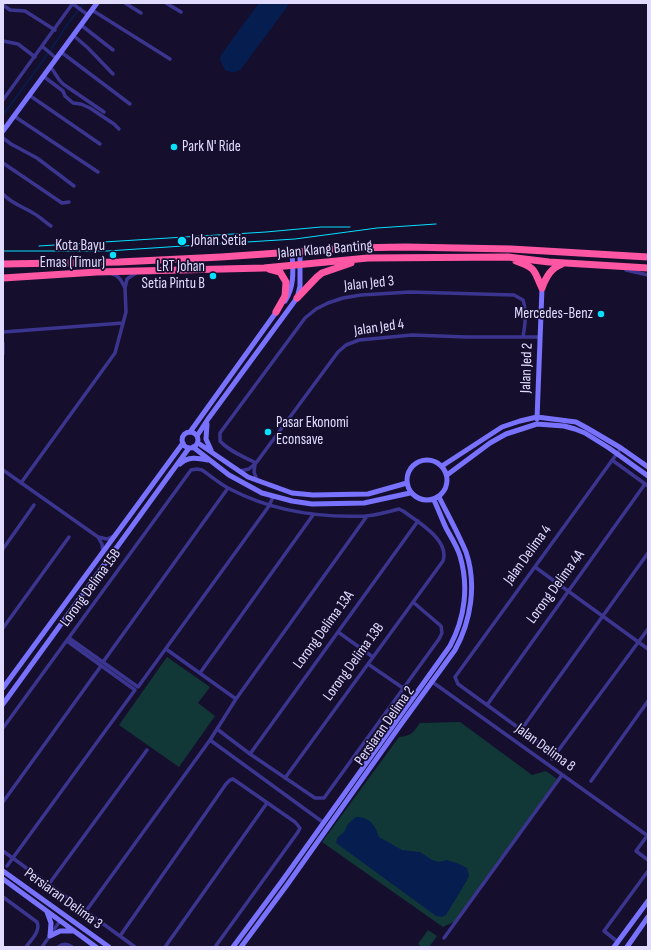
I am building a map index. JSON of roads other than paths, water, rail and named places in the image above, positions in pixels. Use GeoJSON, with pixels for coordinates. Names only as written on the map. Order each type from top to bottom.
{"type":"FeatureCollection","features":[{"type":"Feature","properties":{"kind":"highway","name":"Jalan Klang Banting"},"geometry":{"type":"LineString","coordinates":[[3,264],[119,262],[351,248],[405,247],[511,249],[648,257]]}},
{"type":"Feature","properties":{"kind":"highway","name":"Jalan Klang Banting"},"geometry":{"type":"LineString","coordinates":[[3,278],[97,272],[264,268],[368,258],[508,256],[564,264],[648,268]]}},
{"type":"Feature","properties":{"kind":"highway"},"geometry":{"type":"LineString","coordinates":[[508,256],[532,268],[536,272],[542,288]]}},
{"type":"Feature","properties":{"kind":"highway"},"geometry":{"type":"LineString","coordinates":[[297,298],[317,276],[322,273],[368,258]]}},
{"type":"Feature","properties":{"kind":"highway"},"geometry":{"type":"LineString","coordinates":[[542,288],[549,273],[558,266],[564,264]]}},
{"type":"Feature","properties":{"kind":"highway"},"geometry":{"type":"LineString","coordinates":[[264,268],[280,272],[286,282],[285,296],[276,312]]}},
{"type":"Feature","properties":{"kind":"street"},"geometry":{"type":"LineString","coordinates":[[3,131],[31,96],[55,57],[61,52],[81,25],[86,14],[92,10],[97,3]]}},
{"type":"Feature","properties":{"kind":"street"},"geometry":{"type":"LineString","coordinates":[[125,3],[141,13]]}},
{"type":"Feature","properties":{"kind":"street"},"geometry":{"type":"LineString","coordinates":[[166,3],[181,12]]}},
{"type":"Feature","properties":{"kind":"street"},"geometry":{"type":"LineString","coordinates":[[3,100],[35,57],[44,48],[74,4],[86,14]]}},
{"type":"Feature","properties":{"kind":"street"},"geometry":{"type":"LineString","coordinates":[[3,5],[10,10],[25,11],[55,30]]}},
{"type":"Feature","properties":{"kind":"street"},"geometry":{"type":"LineString","coordinates":[[92,10],[170,59]]}},
{"type":"Feature","properties":{"kind":"street"},"geometry":{"type":"LineString","coordinates":[[81,25],[113,50]]}},
{"type":"Feature","properties":{"kind":"street"},"geometry":{"type":"LineString","coordinates":[[73,35],[113,74]]}},
{"type":"Feature","properties":{"kind":"street"},"geometry":{"type":"LineString","coordinates":[[3,41],[18,44],[35,57]]}},
{"type":"Feature","properties":{"kind":"street"},"geometry":{"type":"LineString","coordinates":[[44,48],[55,57]]}},
{"type":"Feature","properties":{"kind":"street"},"geometry":{"type":"LineString","coordinates":[[61,52],[130,104]]}},
{"type":"Feature","properties":{"kind":"street"},"geometry":{"type":"LineString","coordinates":[[50,67],[56,73],[59,80],[104,112]]}},
{"type":"Feature","properties":{"kind":"street"},"geometry":{"type":"LineString","coordinates":[[43,76],[63,91],[65,96],[73,103],[81,104],[90,108],[114,124],[118,129]]}},
{"type":"Feature","properties":{"kind":"street"},"geometry":{"type":"LineString","coordinates":[[31,96],[100,144]]}},
{"type":"Feature","properties":{"kind":"street"},"geometry":{"type":"LineString","coordinates":[[14,116],[98,172]]}},
{"type":"Feature","properties":{"kind":"street"},"geometry":{"type":"LineString","coordinates":[[3,138],[15,147],[37,158],[74,186]]}},
{"type":"Feature","properties":{"kind":"street"},"geometry":{"type":"LineString","coordinates":[[3,163],[62,203],[69,202]]}},
{"type":"Feature","properties":{"kind":"street"},"geometry":{"type":"LineString","coordinates":[[3,194],[14,204],[34,213],[51,226]]}},
{"type":"Feature","properties":{"kind":"street"},"geometry":{"type":"LineString","coordinates":[[292,252],[300,286],[297,298],[208,419],[197,436],[198,443],[240,471],[257,480],[292,493],[313,495],[368,494],[406,484]]}},
{"type":"Feature","properties":{"kind":"street"},"geometry":{"type":"LineString","coordinates":[[175,468],[184,436],[190,432],[289,295],[292,289],[296,264],[300,252]]}},
{"type":"Feature","properties":{"kind":"street"},"geometry":{"type":"LineString","coordinates":[[611,266],[648,275]]}},
{"type":"Feature","properties":{"kind":"street"},"geometry":{"type":"LineString","coordinates":[[21,483],[115,353],[126,312],[125,288],[127,279],[135,273],[146,271]]}},
{"type":"Feature","properties":{"kind":"street"},"geometry":{"type":"LineString","coordinates":[[97,272],[116,275],[121,280],[125,288]]}},
{"type":"Feature","properties":{"kind":"street","name":"Jalan Jed 2"},"geometry":{"type":"LineString","coordinates":[[537,424],[542,288]]}},
{"type":"Feature","properties":{"kind":"street","name":"Jalan Jed 3"},"geometry":{"type":"LineString","coordinates":[[256,463],[243,457],[223,444],[219,437],[220,434],[305,318],[316,309],[328,303],[352,296],[403,292],[514,294],[523,300],[525,305],[523,337]]}},
{"type":"Feature","properties":{"kind":"street"},"geometry":{"type":"LineString","coordinates":[[3,332],[123,322]]}},
{"type":"Feature","properties":{"kind":"street","name":"Jalan Jed 4"},"geometry":{"type":"LineString","coordinates":[[240,471],[249,469],[256,463],[338,352],[346,345],[359,340],[412,336],[540,337]]}},
{"type":"Feature","properties":{"kind":"street"},"geometry":{"type":"LineString","coordinates":[[3,343],[3,354]]}},
{"type":"Feature","properties":{"kind":"street"},"geometry":{"type":"LineString","coordinates":[[442,466],[502,427],[537,417],[576,422],[621,448],[648,467]]}},
{"type":"Feature","properties":{"kind":"street"},"geometry":{"type":"LineString","coordinates":[[208,419],[205,430],[206,439],[213,453]]}},
{"type":"Feature","properties":{"kind":"street"},"geometry":{"type":"LineString","coordinates":[[447,475],[490,443],[506,434],[537,424],[575,429],[586,433],[617,453],[648,476]]}},
{"type":"Feature","properties":{"kind":"street"},"geometry":{"type":"LineString","coordinates":[[190,432],[197,436]]}},
{"type":"Feature","properties":{"kind":"street"},"geometry":{"type":"LineString","coordinates":[[183,443],[229,475],[262,493],[273,497],[312,504],[364,503],[410,492]]}},
{"type":"Feature","properties":{"kind":"street"},"geometry":{"type":"LineString","coordinates":[[3,688],[183,443]]}},
{"type":"Feature","properties":{"kind":"street"},"geometry":{"type":"LineString","coordinates":[[3,704],[175,468],[191,448],[198,443]]}},
{"type":"Feature","properties":{"kind":"street","name":"Jalan Delima 4"},"geometry":{"type":"LineString","coordinates":[[486,705],[458,684],[455,677],[621,448]]}},
{"type":"Feature","properties":{"kind":"street"},"geometry":{"type":"LineString","coordinates":[[175,468],[183,461],[195,458],[210,461]]}},
{"type":"Feature","properties":{"kind":"street"},"geometry":{"type":"LineString","coordinates":[[427,460],[438,463],[442,466],[447,475],[446,487],[437,498],[428,501],[421,500],[410,492],[406,484],[408,472],[416,463],[427,460]]}},
{"type":"Feature","properties":{"kind":"street"},"geometry":{"type":"LineString","coordinates":[[612,460],[646,485]]}},
{"type":"Feature","properties":{"kind":"street"},"geometry":{"type":"LineString","coordinates":[[256,463],[254,472],[257,480]]}},
{"type":"Feature","properties":{"kind":"street","name":"Lorong Delima 15B"},"geometry":{"type":"LineString","coordinates":[[3,728],[189,472],[194,469],[202,470],[228,488]]}},
{"type":"Feature","properties":{"kind":"street"},"geometry":{"type":"LineString","coordinates":[[3,470],[98,537],[107,539],[116,535]]}},
{"type":"Feature","properties":{"kind":"street"},"geometry":{"type":"LineString","coordinates":[[270,485],[273,490],[273,497]]}},
{"type":"Feature","properties":{"kind":"street","name":"Lorong Delima 4A"},"geometry":{"type":"LineString","coordinates":[[486,705],[646,485]]}},
{"type":"Feature","properties":{"kind":"street"},"geometry":{"type":"LineString","coordinates":[[3,802],[228,488],[269,506],[313,515],[367,516],[399,509],[418,521]]}},
{"type":"Feature","properties":{"kind":"street"},"geometry":{"type":"LineString","coordinates":[[10,876],[5,866],[13,858],[166,649],[269,506],[273,497],[282,489]]}},
{"type":"Feature","properties":{"kind":"street","name":"Persiaran Delima 2"},"geometry":{"type":"LineString","coordinates":[[232,947],[429,680],[455,650],[461,638],[466,624],[471,600],[470,574],[466,553],[437,498]]}},
{"type":"Feature","properties":{"kind":"street"},"geometry":{"type":"LineString","coordinates":[[3,549],[34,505]]}},
{"type":"Feature","properties":{"kind":"street"},"geometry":{"type":"LineString","coordinates":[[200,673],[313,515]]}},
{"type":"Feature","properties":{"kind":"street"},"geometry":{"type":"LineString","coordinates":[[86,911],[210,740],[236,700],[367,516]]}},
{"type":"Feature","properties":{"kind":"street","name":"Lorong Delima 13B"},"geometry":{"type":"LineString","coordinates":[[285,778],[443,560],[444,552],[441,543],[418,521]]}},
{"type":"Feature","properties":{"kind":"street","name":"Lorong Delima 13A"},"geometry":{"type":"LineString","coordinates":[[250,754],[418,521]]}},
{"type":"Feature","properties":{"kind":"street"},"geometry":{"type":"LineString","coordinates":[[3,628],[69,537]]}},
{"type":"Feature","properties":{"kind":"street"},"geometry":{"type":"LineString","coordinates":[[98,537],[102,544],[103,552]]}},
{"type":"Feature","properties":{"kind":"street"},"geometry":{"type":"LineString","coordinates":[[521,730],[648,553]]}},
{"type":"Feature","properties":{"kind":"street"},"geometry":{"type":"LineString","coordinates":[[535,567],[648,649]]}},
{"type":"Feature","properties":{"kind":"street"},"geometry":{"type":"LineString","coordinates":[[217,729],[250,754],[315,798],[324,798],[442,633],[441,626],[413,602]]}},
{"type":"Feature","properties":{"kind":"street"},"geometry":{"type":"LineString","coordinates":[[552,759],[648,629]]}},
{"type":"Feature","properties":{"kind":"street"},"geometry":{"type":"LineString","coordinates":[[338,632],[373,657]]}},
{"type":"Feature","properties":{"kind":"street"},"geometry":{"type":"LineString","coordinates":[[68,640],[136,688]]}},
{"type":"Feature","properties":{"kind":"street"},"geometry":{"type":"LineString","coordinates":[[166,649],[236,700]]}},
{"type":"Feature","properties":{"kind":"street"},"geometry":{"type":"LineString","coordinates":[[368,664],[402,688]]}},
{"type":"Feature","properties":{"kind":"street","name":"Persiaran Delima 2"},"geometry":{"type":"LineString","coordinates":[[241,947],[329,827],[429,680]]}},
{"type":"Feature","properties":{"kind":"street","name":"Jalan Delima 8"},"geometry":{"type":"LineString","coordinates":[[429,680],[647,836]]}},
{"type":"Feature","properties":{"kind":"street"},"geometry":{"type":"LineString","coordinates":[[591,781],[648,701]]}},
{"type":"Feature","properties":{"kind":"street"},"geometry":{"type":"LineString","coordinates":[[486,705],[556,754]]}},
{"type":"Feature","properties":{"kind":"street"},"geometry":{"type":"LineString","coordinates":[[210,740],[329,827]]}},
{"type":"Feature","properties":{"kind":"street"},"geometry":{"type":"LineString","coordinates":[[49,884],[147,750]]}},
{"type":"Feature","properties":{"kind":"street"},"geometry":{"type":"LineString","coordinates":[[444,938],[562,775]]}},
{"type":"Feature","properties":{"kind":"street"},"geometry":{"type":"LineString","coordinates":[[120,936],[226,784],[232,779],[237,780],[298,824],[300,828],[215,947]]}},
{"type":"Feature","properties":{"kind":"street"},"geometry":{"type":"LineString","coordinates":[[165,947],[268,803]]}},
{"type":"Feature","properties":{"kind":"street"},"geometry":{"type":"LineString","coordinates":[[647,836],[636,851],[648,860]]}},
{"type":"Feature","properties":{"kind":"street"},"geometry":{"type":"LineString","coordinates":[[3,851],[135,947]]}},
{"type":"Feature","properties":{"kind":"street","name":"Persiaran Delima 3"},"geometry":{"type":"LineString","coordinates":[[3,871],[108,947]]}},
{"type":"Feature","properties":{"kind":"street"},"geometry":{"type":"LineString","coordinates":[[618,942],[604,932],[648,871]]}},
{"type":"Feature","properties":{"kind":"street","name":"Persiaran Delima 3"},"geometry":{"type":"LineString","coordinates":[[3,879],[96,947]]}},
{"type":"Feature","properties":{"kind":"street"},"geometry":{"type":"LineString","coordinates":[[3,897],[37,922],[39,926],[38,930],[26,947]]}},
{"type":"Feature","properties":{"kind":"street"},"geometry":{"type":"LineString","coordinates":[[614,947],[648,901]]}},
{"type":"Feature","properties":{"kind":"street"},"geometry":{"type":"LineString","coordinates":[[46,911],[51,923],[50,936]]}},
{"type":"Feature","properties":{"kind":"street"},"geometry":{"type":"LineString","coordinates":[[42,947],[60,921],[59,911]]}},
{"type":"Feature","properties":{"kind":"street"},"geometry":{"type":"LineString","coordinates":[[627,947],[648,917]]}},
{"type":"Feature","properties":{"kind":"street"},"geometry":{"type":"LineString","coordinates":[[60,921],[70,919]]}},
{"type":"Feature","properties":{"kind":"street"},"geometry":{"type":"LineString","coordinates":[[50,936],[60,931],[74,931]]}},
{"type":"Feature","properties":{"kind":"street"},"geometry":{"type":"LineString","coordinates":[[58,947],[62,944],[71,946]]}},
{"type":"Feature","properties":{"kind":"water"},"geometry":{"type":"Polygon","coordinates":[[[259,3],[290,3],[241,69],[233,72],[225,70],[220,60],[221,55],[259,3]]]}},
{"type":"Feature","properties":{"kind":"water"},"geometry":{"type":"Polygon","coordinates":[[[356,817],[365,818],[371,822],[374,825],[379,837],[402,850],[420,852],[432,860],[439,862],[447,860],[467,868],[469,876],[446,915],[442,917],[436,916],[336,843],[337,838],[344,832],[348,824],[356,817]]]}},
{"type":"Feature","properties":{"kind":"waterway"},"geometry":{"type":"LineString","coordinates":[[3,115],[84,3]]}},
{"type":"Feature","properties":{"kind":"tram line"},"geometry":{"type":"LineString","coordinates":[[3,251],[107,251],[295,239],[377,228],[436,224]]}},
{"type":"Feature","properties":{"kind":"tram line"},"geometry":{"type":"LineString","coordinates":[[39,246],[266,232],[321,227],[350,227]]}},
{"type":"Feature","properties":{"kind":"place","name":"Park N' Ride"},"geometry":{"type":"Point","coordinates":[174,147]}},
{"type":"Feature","properties":{"kind":"place","name":"Johan Setia"},"geometry":{"type":"Point","coordinates":[182,241]}},
{"type":"Feature","properties":{"kind":"place","name":"Kota Bayu Emas (Timur)"},"geometry":{"type":"Point","coordinates":[113,255]}},
{"type":"Feature","properties":{"kind":"place","name":"LRT Johan Setia Pintu B"},"geometry":{"type":"Point","coordinates":[213,276]}},
{"type":"Feature","properties":{"kind":"place","name":"Mercedes-Benz"},"geometry":{"type":"Point","coordinates":[601,314]}},
{"type":"Feature","properties":{"kind":"place","name":"Pasar Ekonomi Econsave"},"geometry":{"type":"Point","coordinates":[268,432]}}]}
